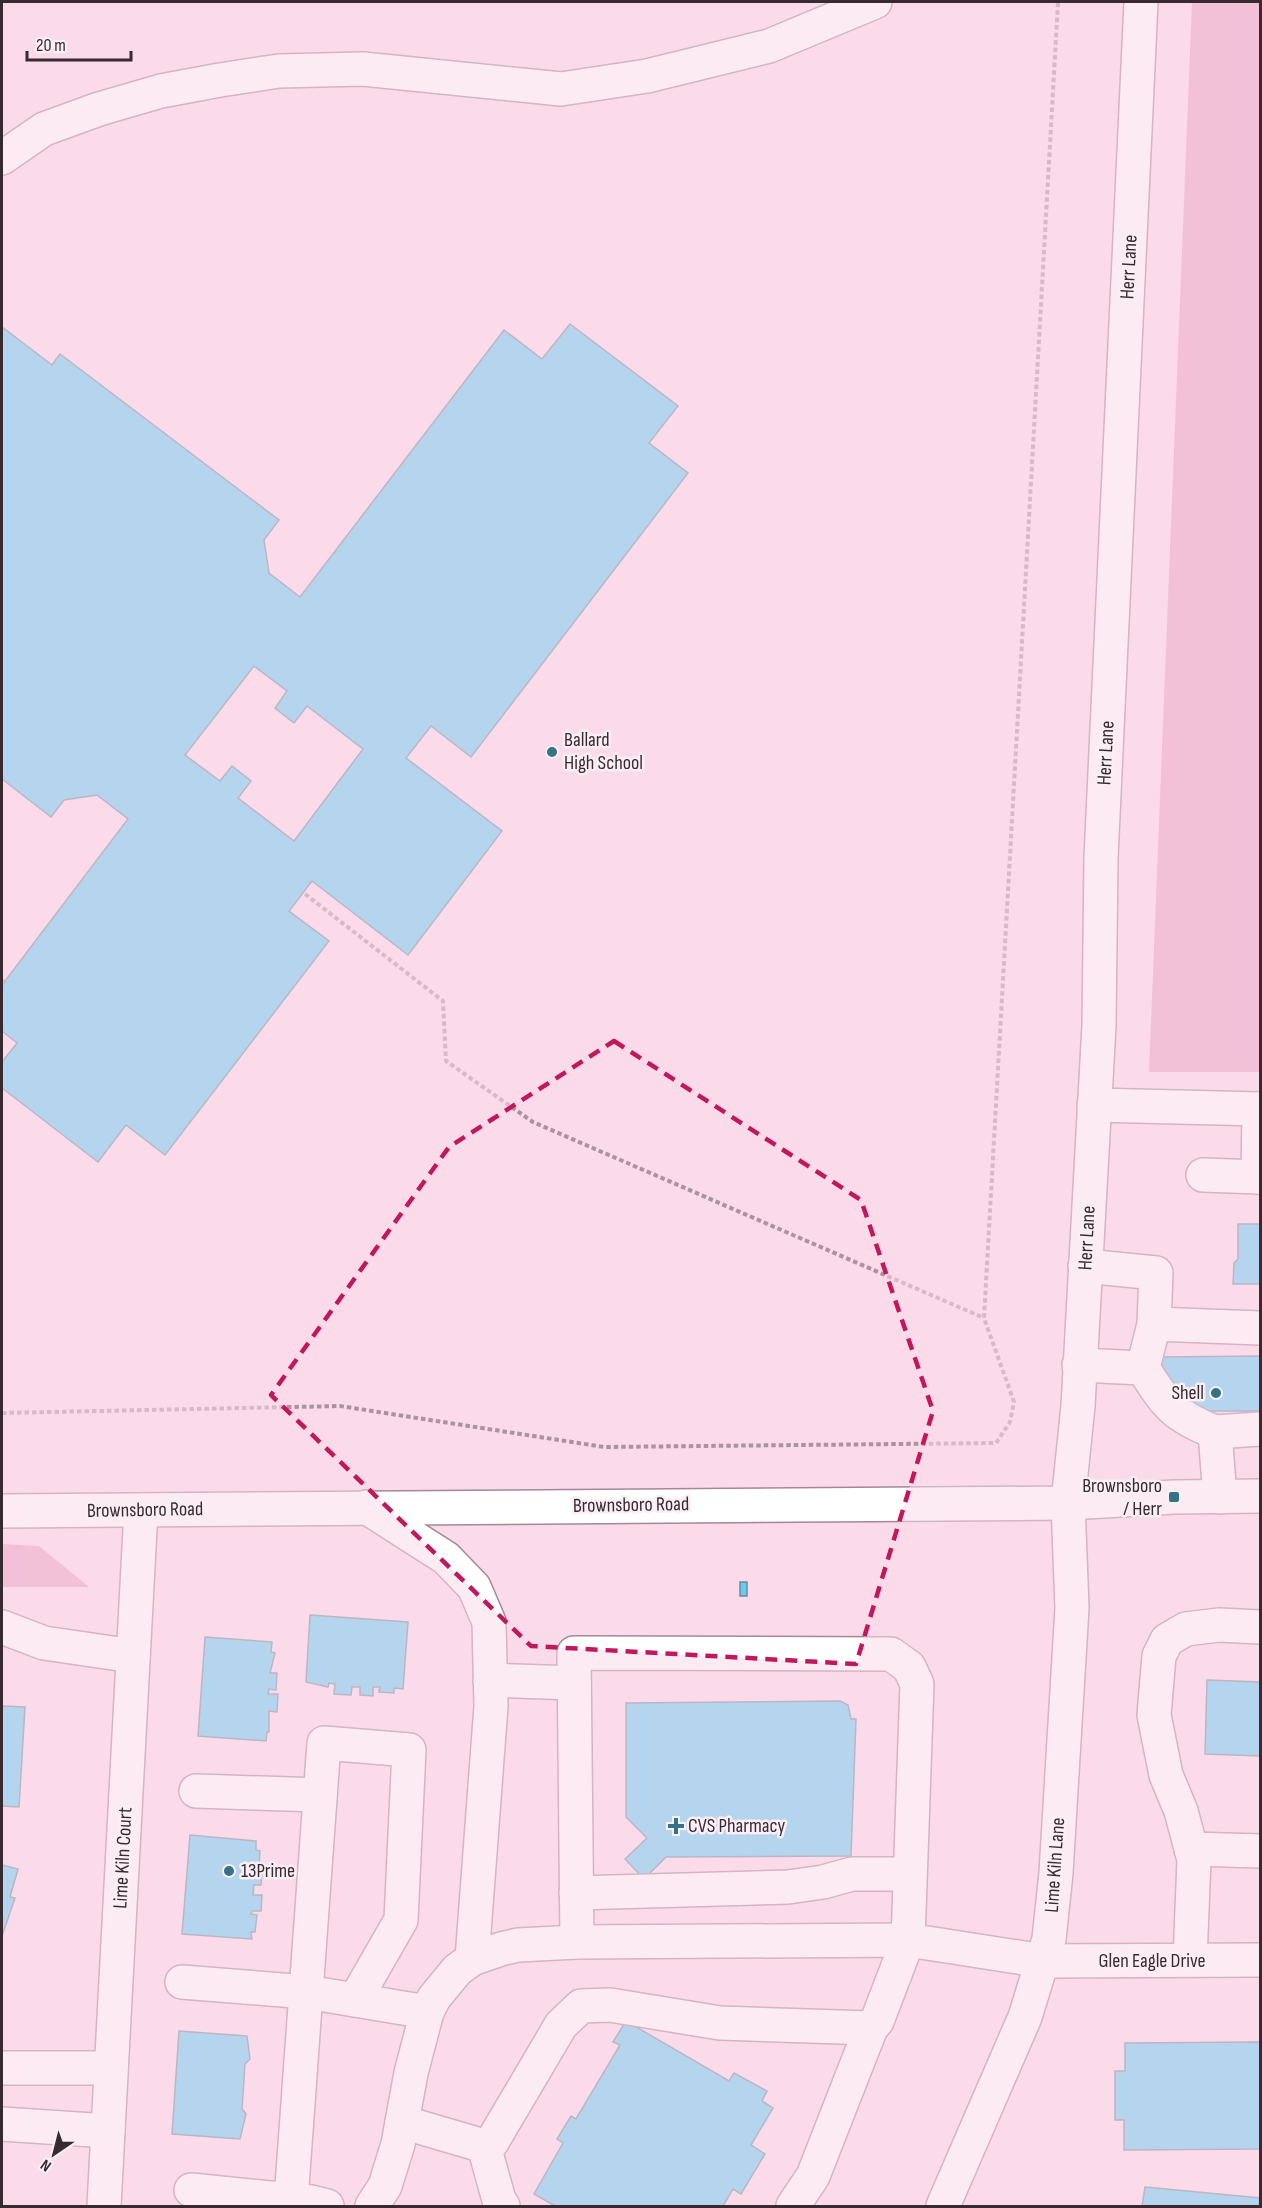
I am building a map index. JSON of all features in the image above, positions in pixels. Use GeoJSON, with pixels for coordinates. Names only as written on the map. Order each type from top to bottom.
{"type":"FeatureCollection","features":[{"type":"Feature","properties":{"kind":"street"},"geometry":{"type":"LineString","coordinates":[[2,158],[44,129],[99,109],[161,91],[220,80],[279,71],[363,69],[561,89],[647,76],[769,46],[875,2]]}},
{"type":"Feature","properties":{"kind":"street","name":"Herr Lane"},"geometry":{"type":"LineString","coordinates":[[1068,1503],[1080,1365],[1094,1105],[1101,858],[1140,2]]}},
{"type":"Feature","properties":{"kind":"street"},"geometry":{"type":"LineString","coordinates":[[1094,1105],[1260,1109],[1259,1177],[1203,1175]]}},
{"type":"Feature","properties":{"kind":"street"},"geometry":{"type":"LineString","coordinates":[[1085,1266],[1156,1273],[1154,1324],[1143,1368],[1164,1403],[1191,1423],[1215,1432],[1260,1429]]}},
{"type":"Feature","properties":{"kind":"street"},"geometry":{"type":"LineString","coordinates":[[1154,1324],[1260,1328]]}},
{"type":"Feature","properties":{"kind":"street"},"geometry":{"type":"LineString","coordinates":[[1080,1365],[1143,1368]]}},
{"type":"Feature","properties":{"kind":"street"},"geometry":{"type":"LineString","coordinates":[[1215,1432],[1220,1497]]}},
{"type":"Feature","properties":{"kind":"street","name":"Brownsboro Road"},"geometry":{"type":"LineString","coordinates":[[2,1511],[1068,1503],[1260,1496]]}},
{"type":"Feature","properties":{"kind":"street","name":"Lime Kiln Lane"},"geometry":{"type":"LineString","coordinates":[[943,2206],[1025,2017],[1049,1940],[1056,1873],[1072,1608],[1068,1503]]}},
{"type":"Feature","properties":{"kind":"street"},"geometry":{"type":"LineString","coordinates":[[366,1507],[446,1558],[474,1587],[489,1622],[491,1706],[472,1959],[445,1983],[427,2012],[385,2186],[372,2206]]}},
{"type":"Feature","properties":{"kind":"street","name":"Lime Kiln Court"},"geometry":{"type":"LineString","coordinates":[[104,2206],[141,1510]]}},
{"type":"Feature","properties":{"kind":"street"},"geometry":{"type":"LineString","coordinates":[[1190,1960],[1194,1860],[1181,1811],[1166,1774],[1154,1715],[1159,1656],[1167,1640],[1186,1629],[1219,1625],[1260,1627]]}},
{"type":"Feature","properties":{"kind":"street"},"geometry":{"type":"LineString","coordinates":[[2,1627],[44,1643],[133,1656]]}},
{"type":"Feature","properties":{"kind":"street"},"geometry":{"type":"LineString","coordinates":[[577,1942],[574,1653],[891,1654],[909,1667],[917,1684],[908,1940],[813,2176],[793,2206]]}},
{"type":"Feature","properties":{"kind":"street"},"geometry":{"type":"LineString","coordinates":[[490,1680],[574,1683]]}},
{"type":"Feature","properties":{"kind":"street"},"geometry":{"type":"LineString","coordinates":[[291,2200],[324,1743],[409,1750],[404,1899],[401,1920],[355,2000]]}},
{"type":"Feature","properties":{"kind":"street"},"geometry":{"type":"LineString","coordinates":[[196,1791],[320,1795]]}},
{"type":"Feature","properties":{"kind":"street"},"geometry":{"type":"LineString","coordinates":[[1191,1849],[1260,1851]]}},
{"type":"Feature","properties":{"kind":"street"},"geometry":{"type":"LineString","coordinates":[[576,1893],[788,1887],[823,1882],[852,1874],[910,1874]]}},
{"type":"Feature","properties":{"kind":"street","name":"Glen Eagle Drive"},"geometry":{"type":"LineString","coordinates":[[472,1959],[518,1945],[577,1942],[908,1940],[1042,1961],[1260,1960]]}},
{"type":"Feature","properties":{"kind":"street"},"geometry":{"type":"LineString","coordinates":[[183,1982],[307,1992],[427,2012]]}},
{"type":"Feature","properties":{"kind":"street"},"geometry":{"type":"LineString","coordinates":[[402,2122],[484,2146],[492,2142],[561,2025],[581,2006],[610,2005],[720,2023],[871,2028]]}},
{"type":"Feature","properties":{"kind":"street"},"geometry":{"type":"LineString","coordinates":[[2,2068],[111,2068]]}},
{"type":"Feature","properties":{"kind":"street"},"geometry":{"type":"LineString","coordinates":[[2,2124],[108,2130]]}},
{"type":"Feature","properties":{"kind":"street"},"geometry":{"type":"LineString","coordinates":[[484,2146],[498,2200],[503,2206]]}},
{"type":"Feature","properties":{"kind":"street"},"geometry":{"type":"LineString","coordinates":[[191,2190],[327,2206]]}},
{"type":"Feature","properties":{"kind":"path"},"geometry":{"type":"LineString","coordinates":[[2,1413],[340,1406],[604,1448],[996,1443],[1010,1422],[1014,1402],[984,1318],[1058,2]]}},
{"type":"Feature","properties":{"kind":"path"},"geometry":{"type":"LineString","coordinates":[[305,894],[443,1001],[446,1061],[533,1122],[984,1318]]}},
{"type":"Feature","properties":{"kind":"highlighted area"},"geometry":{"type":"Polygon","coordinates":[[[614,1041],[861,1200],[933,1411],[856,1664],[531,1646],[271,1395],[449,1147],[614,1041]]]}},
{"type":"Feature","properties":{"kind":"shaded area"},"geometry":{"type":"Polygon","coordinates":[[[1192,2],[1260,2],[1260,1072],[1149,1072],[1192,2]]]}},
{"type":"Feature","properties":{"kind":"shaded area"},"geometry":{"type":"Polygon","coordinates":[[[2,1544],[39,1546],[89,1587],[2,1587],[2,1544]]]}},
{"type":"Feature","properties":{"kind":"building"},"geometry":{"type":"Polygon","coordinates":[[[570,324],[678,406],[649,443],[688,473],[471,757],[431,726],[406,758],[502,831],[408,955],[312,881],[289,911],[329,941],[165,1155],[126,1125],[98,1162],[2,1088],[2,1062],[17,1043],[2,1031],[2,985],[128,819],[97,795],[64,800],[51,817],[2,779],[2,327],[52,365],[60,354],[279,520],[264,540],[269,573],[300,597],[504,330],[542,359],[570,324]],[[254,666],[185,755],[220,781],[232,766],[251,781],[238,798],[294,841],[363,749],[307,706],[294,723],[275,708],[287,691],[254,666]]]}},
{"type":"Feature","properties":{"kind":"building"},"geometry":{"type":"Polygon","coordinates":[[[1238,1224],[1260,1224],[1260,1284],[1233,1284],[1234,1263],[1238,1259],[1238,1224]]]}},
{"type":"Feature","properties":{"kind":"building","name":"Shell"},"geometry":{"type":"Polygon","coordinates":[[[1260,1356],[1260,1411],[1181,1411],[1161,1375],[1162,1357],[1260,1356]]]}},
{"type":"Feature","properties":{"kind":"building"},"geometry":{"type":"Polygon","coordinates":[[[740,1582],[747,1582],[747,1596],[740,1596],[740,1582]]]}},
{"type":"Feature","properties":{"kind":"building"},"geometry":{"type":"Polygon","coordinates":[[[310,1615],[408,1622],[403,1689],[394,1688],[394,1693],[379,1692],[380,1687],[373,1687],[373,1696],[360,1695],[360,1687],[352,1687],[351,1695],[334,1694],[335,1684],[329,1683],[328,1687],[306,1682],[310,1615]]]}},
{"type":"Feature","properties":{"kind":"building"},"geometry":{"type":"Polygon","coordinates":[[[205,1637],[272,1642],[271,1652],[275,1653],[270,1673],[277,1673],[276,1690],[269,1689],[268,1694],[278,1694],[277,1712],[269,1711],[269,1732],[267,1732],[266,1741],[198,1736],[205,1637]]]}},
{"type":"Feature","properties":{"kind":"building"},"geometry":{"type":"Polygon","coordinates":[[[1207,1680],[1260,1682],[1260,1756],[1205,1754],[1207,1680]]]}},
{"type":"Feature","properties":{"kind":"building","name":"CVS Pharmacy"},"geometry":{"type":"Polygon","coordinates":[[[840,1701],[848,1705],[851,1719],[856,1719],[851,1856],[666,1857],[644,1879],[625,1859],[647,1838],[626,1817],[626,1703],[840,1701]]]}},
{"type":"Feature","properties":{"kind":"building"},"geometry":{"type":"Polygon","coordinates":[[[2,1706],[25,1707],[19,1807],[2,1806],[2,1706]]]}},
{"type":"Feature","properties":{"kind":"building"},"geometry":{"type":"Polygon","coordinates":[[[190,1835],[256,1841],[256,1850],[260,1851],[259,1868],[255,1867],[255,1871],[262,1871],[261,1885],[254,1885],[253,1895],[262,1895],[261,1911],[252,1911],[251,1914],[257,1915],[255,1932],[251,1932],[252,1939],[182,1934],[190,1835]]]}},
{"type":"Feature","properties":{"kind":"building"},"geometry":{"type":"Polygon","coordinates":[[[2,1865],[18,1869],[10,1897],[15,1898],[2,1936],[2,1865]]]}},
{"type":"Feature","properties":{"kind":"building"},"geometry":{"type":"Polygon","coordinates":[[[626,2021],[729,2081],[734,2073],[767,2091],[762,2101],[773,2108],[751,2145],[765,2154],[741,2194],[733,2189],[723,2206],[555,2206],[534,2194],[563,2143],[557,2139],[571,2116],[576,2119],[620,2045],[613,2042],[626,2021]]]}},
{"type":"Feature","properties":{"kind":"building"},"geometry":{"type":"Polygon","coordinates":[[[179,2031],[247,2036],[250,2059],[245,2064],[242,2109],[246,2114],[240,2139],[172,2134],[179,2031]]]}},
{"type":"Feature","properties":{"kind":"building"},"geometry":{"type":"Polygon","coordinates":[[[1260,2042],[1260,2149],[1124,2150],[1124,2120],[1115,2120],[1115,2071],[1125,2071],[1125,2043],[1260,2042]]]}},
{"type":"Feature","properties":{"kind":"building"},"geometry":{"type":"Polygon","coordinates":[[[1145,2187],[1260,2198],[1259,2206],[1142,2206],[1145,2187]]]}},
{"type":"Feature","properties":{"kind":"place","name":"Ballard High School"},"geometry":{"type":"Point","coordinates":[552,752]}},
{"type":"Feature","properties":{"kind":"place","name":"Shell"},"geometry":{"type":"Point","coordinates":[1216,1393]}},
{"type":"Feature","properties":{"kind":"place","name":"Brownsboro / Herr"},"geometry":{"type":"Point","coordinates":[1174,1497]}},
{"type":"Feature","properties":{"kind":"place","name":"CVS Pharmacy"},"geometry":{"type":"Point","coordinates":[676,1826]}},
{"type":"Feature","properties":{"kind":"place","name":"13Prime"},"geometry":{"type":"Point","coordinates":[229,1871]}}]}
